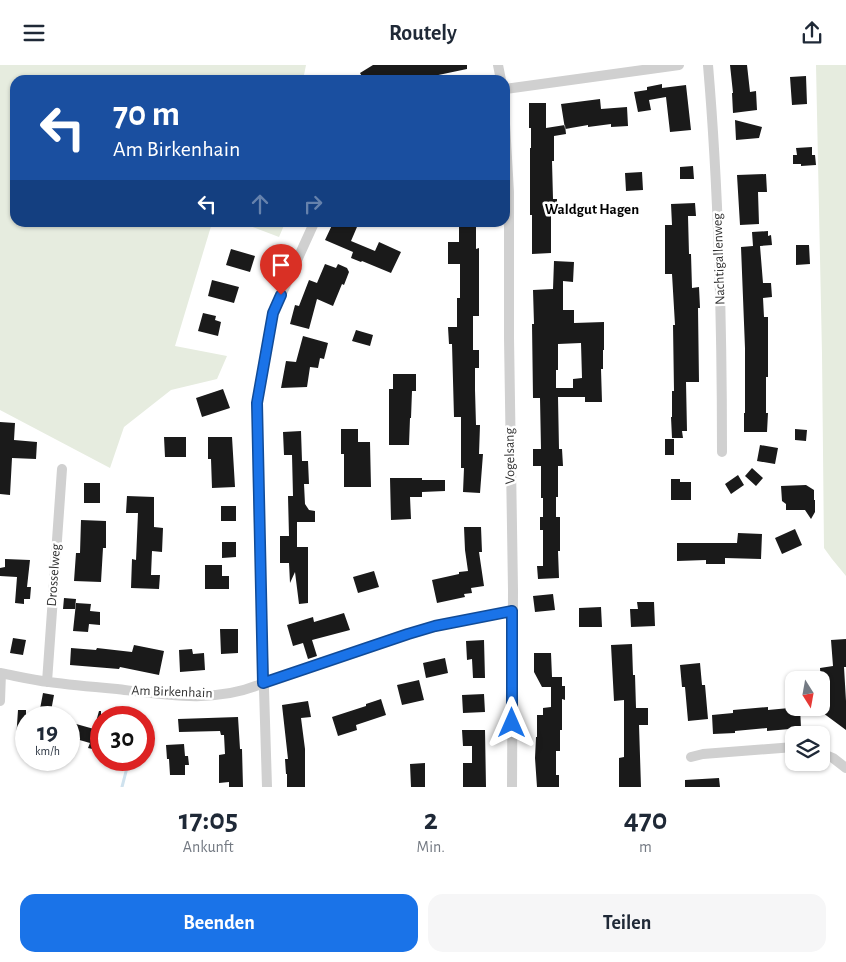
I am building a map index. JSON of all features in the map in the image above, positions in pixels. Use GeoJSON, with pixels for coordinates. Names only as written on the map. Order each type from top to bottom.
{"type":"FeatureCollection","features":[{"type":"Feature","properties":{"kind":"street"},"geometry":{"type":"LineString","coordinates":[[510,88],[679,65]]}},
{"type":"Feature","properties":{"kind":"street","name":"Nachtigallenweg"},"geometry":{"type":"LineString","coordinates":[[708,65],[717,192],[722,354],[722,452]]}},
{"type":"Feature","properties":{"kind":"street"},"geometry":{"type":"LineString","coordinates":[[266,787],[257,403],[273,313],[312,227]]}},
{"type":"Feature","properties":{"kind":"street","name":"Vogelsang"},"geometry":{"type":"LineString","coordinates":[[509,227],[513,590],[512,787]]}},
{"type":"Feature","properties":{"kind":"street","name":"Drosselweg"},"geometry":{"type":"LineString","coordinates":[[47,682],[62,469]]}},
{"type":"Feature","properties":{"kind":"street","name":"Am Birkenhain"},"geometry":{"type":"LineString","coordinates":[[1,673],[47,682],[194,696],[232,693],[250,689],[435,626],[512,611]]}},
{"type":"Feature","properties":{"kind":"street"},"geometry":{"type":"LineString","coordinates":[[0,701],[1,673]]}},
{"type":"Feature","properties":{"kind":"street"},"geometry":{"type":"LineString","coordinates":[[690,757],[785,748]]}},
{"type":"Feature","properties":{"kind":"street"},"geometry":{"type":"LineString","coordinates":[[830,757],[846,768]]}},
{"type":"Feature","properties":{"kind":"shaded area"},"geometry":{"type":"Polygon","coordinates":[[[0,65],[306,65],[304,75],[10,75],[10,227],[211,227],[175,346],[227,356],[217,379],[171,390],[124,427],[110,468],[0,410],[0,65]]]}},
{"type":"Feature","properties":{"kind":"shaded area"},"geometry":{"type":"Polygon","coordinates":[[[816,65],[846,65],[846,576],[824,548],[816,65]]]}},
{"type":"Feature","properties":{"kind":"shaded area"},"geometry":{"type":"Polygon","coordinates":[[[253,227],[283,227],[279,237],[253,227]]]}},
{"type":"Feature","properties":{"kind":"building"},"geometry":{"type":"Polygon","coordinates":[[[373,65],[467,65],[467,69],[438,75],[361,75],[360,73],[373,65]]]}},
{"type":"Feature","properties":{"kind":"building"},"geometry":{"type":"Polygon","coordinates":[[[730,65],[747,65],[750,92],[756,91],[757,110],[733,113],[730,65]]]}},
{"type":"Feature","properties":{"kind":"building"},"geometry":{"type":"Polygon","coordinates":[[[806,76],[807,104],[792,105],[790,77],[806,76]]]}},
{"type":"Feature","properties":{"kind":"building"},"geometry":{"type":"Polygon","coordinates":[[[662,84],[662,88],[686,85],[691,130],[670,132],[666,97],[649,100],[651,110],[638,112],[634,92],[647,90],[647,87],[662,84]]]}},
{"type":"Feature","properties":{"kind":"building"},"geometry":{"type":"Polygon","coordinates":[[[600,99],[601,109],[627,107],[628,126],[611,127],[611,124],[588,127],[588,125],[565,129],[561,104],[600,99]]]}},
{"type":"Feature","properties":{"kind":"building"},"geometry":{"type":"Polygon","coordinates":[[[529,103],[546,103],[546,128],[565,125],[566,134],[554,136],[554,161],[552,161],[553,199],[557,199],[557,215],[551,215],[551,253],[532,254],[532,215],[530,215],[531,128],[529,128],[529,103]]]}},
{"type":"Feature","properties":{"kind":"building"},"geometry":{"type":"Polygon","coordinates":[[[735,120],[762,127],[759,138],[736,140],[735,120]]]}},
{"type":"Feature","properties":{"kind":"building"},"geometry":{"type":"Polygon","coordinates":[[[812,147],[812,155],[815,155],[816,165],[801,166],[801,164],[793,164],[793,155],[797,155],[796,148],[812,147]]]}},
{"type":"Feature","properties":{"kind":"building"},"geometry":{"type":"Polygon","coordinates":[[[693,166],[694,179],[680,179],[680,167],[693,166]]]}},
{"type":"Feature","properties":{"kind":"building"},"geometry":{"type":"Polygon","coordinates":[[[642,172],[643,190],[626,191],[625,173],[642,172]]]}},
{"type":"Feature","properties":{"kind":"building"},"geometry":{"type":"Polygon","coordinates":[[[766,174],[767,192],[758,192],[759,224],[740,225],[737,175],[766,174]]]}},
{"type":"Feature","properties":{"kind":"building"},"geometry":{"type":"Polygon","coordinates":[[[695,203],[696,216],[688,216],[692,288],[699,287],[699,382],[686,382],[687,431],[682,431],[683,438],[672,438],[672,391],[674,391],[673,325],[675,325],[672,274],[665,274],[665,225],[672,225],[671,204],[695,203]]]}},
{"type":"Feature","properties":{"kind":"building"},"geometry":{"type":"Polygon","coordinates":[[[331,227],[357,227],[351,241],[375,251],[379,242],[401,252],[391,273],[351,258],[353,252],[325,240],[331,227]]]}},
{"type":"Feature","properties":{"kind":"building"},"geometry":{"type":"Polygon","coordinates":[[[459,227],[476,227],[476,249],[479,248],[479,316],[473,316],[473,350],[479,350],[479,368],[475,368],[475,390],[476,425],[480,425],[479,454],[483,454],[480,493],[463,492],[464,468],[461,468],[461,417],[454,417],[452,344],[449,344],[448,327],[457,327],[457,298],[460,298],[460,264],[448,264],[448,242],[459,242],[459,227]]]}},
{"type":"Feature","properties":{"kind":"building"},"geometry":{"type":"Polygon","coordinates":[[[768,231],[768,236],[771,235],[772,245],[760,246],[763,283],[771,283],[772,297],[763,298],[764,317],[768,317],[767,432],[744,432],[745,348],[741,247],[753,246],[752,232],[768,231]]]}},
{"type":"Feature","properties":{"kind":"building"},"geometry":{"type":"Polygon","coordinates":[[[796,245],[809,245],[810,264],[796,265],[796,245]]]}},
{"type":"Feature","properties":{"kind":"building"},"geometry":{"type":"Polygon","coordinates":[[[231,249],[255,256],[250,272],[226,265],[231,249]]]}},
{"type":"Feature","properties":{"kind":"building"},"geometry":{"type":"Polygon","coordinates":[[[554,261],[574,262],[573,282],[563,281],[563,310],[574,310],[574,323],[604,322],[603,369],[601,369],[602,402],[585,402],[585,397],[558,397],[559,449],[562,449],[563,466],[558,466],[558,497],[556,497],[556,517],[560,517],[559,578],[538,579],[537,566],[543,566],[543,530],[540,530],[540,517],[543,517],[543,498],[541,498],[541,466],[533,466],[533,449],[541,449],[540,398],[533,398],[533,290],[553,289],[554,261]],[[581,343],[558,344],[556,388],[573,388],[573,379],[582,378],[581,343]]]}},
{"type":"Feature","properties":{"kind":"building"},"geometry":{"type":"Polygon","coordinates":[[[325,264],[336,268],[338,264],[347,268],[349,272],[333,306],[317,299],[309,329],[290,324],[295,305],[299,306],[309,280],[317,283],[325,264]]]}},
{"type":"Feature","properties":{"kind":"building"},"geometry":{"type":"Polygon","coordinates":[[[212,280],[239,287],[234,303],[208,296],[212,280]]]}},
{"type":"Feature","properties":{"kind":"building"},"geometry":{"type":"Polygon","coordinates":[[[203,313],[216,316],[215,320],[221,322],[218,336],[198,331],[203,313]]]}},
{"type":"Feature","properties":{"kind":"building"},"geometry":{"type":"Polygon","coordinates":[[[356,330],[373,335],[370,346],[352,341],[356,330]]]}},
{"type":"Feature","properties":{"kind":"building"},"geometry":{"type":"Polygon","coordinates":[[[303,336],[328,343],[324,359],[320,358],[318,368],[310,367],[307,387],[281,388],[286,361],[296,362],[303,336]]]}},
{"type":"Feature","properties":{"kind":"building"},"geometry":{"type":"Polygon","coordinates":[[[393,374],[416,374],[416,391],[412,391],[409,445],[389,445],[389,389],[393,389],[393,374]]]}},
{"type":"Feature","properties":{"kind":"building"},"geometry":{"type":"Polygon","coordinates":[[[223,389],[230,408],[202,417],[196,398],[223,389]]]}},
{"type":"Feature","properties":{"kind":"building"},"geometry":{"type":"Polygon","coordinates":[[[0,422],[15,423],[14,440],[37,442],[36,459],[12,458],[10,495],[0,494],[0,422]]]}},
{"type":"Feature","properties":{"kind":"building"},"geometry":{"type":"Polygon","coordinates":[[[341,429],[358,429],[358,442],[370,442],[371,487],[344,487],[344,454],[341,454],[341,429]]]}},
{"type":"Feature","properties":{"kind":"building"},"geometry":{"type":"Polygon","coordinates":[[[795,429],[807,430],[806,441],[795,440],[795,429]]]}},
{"type":"Feature","properties":{"kind":"building"},"geometry":{"type":"Polygon","coordinates":[[[301,431],[302,461],[308,461],[309,484],[304,484],[305,504],[309,510],[315,511],[315,522],[297,522],[297,547],[308,547],[308,603],[299,604],[295,572],[290,583],[289,563],[280,563],[280,536],[289,536],[288,496],[293,496],[292,455],[284,455],[283,432],[301,431]]]}},
{"type":"Feature","properties":{"kind":"building"},"geometry":{"type":"Polygon","coordinates":[[[164,437],[186,437],[186,457],[165,457],[164,437]]]}},
{"type":"Feature","properties":{"kind":"building"},"geometry":{"type":"Polygon","coordinates":[[[208,437],[232,437],[235,487],[212,488],[211,459],[208,459],[208,437]]]}},
{"type":"Feature","properties":{"kind":"building"},"geometry":{"type":"Polygon","coordinates":[[[665,439],[674,439],[674,455],[665,455],[665,439]]]}},
{"type":"Feature","properties":{"kind":"building"},"geometry":{"type":"Polygon","coordinates":[[[760,445],[778,448],[775,464],[757,461],[760,445]]]}},
{"type":"Feature","properties":{"kind":"building"},"geometry":{"type":"Polygon","coordinates":[[[752,468],[763,478],[756,486],[745,476],[752,468]]]}},
{"type":"Feature","properties":{"kind":"building"},"geometry":{"type":"Polygon","coordinates":[[[738,475],[744,485],[731,494],[725,484],[738,475]]]}},
{"type":"Feature","properties":{"kind":"building"},"geometry":{"type":"Polygon","coordinates":[[[390,478],[445,480],[445,491],[422,492],[422,497],[410,497],[411,519],[391,520],[390,478]]]}},
{"type":"Feature","properties":{"kind":"building"},"geometry":{"type":"Polygon","coordinates":[[[671,479],[680,479],[680,482],[691,482],[691,500],[671,500],[671,479]]]}},
{"type":"Feature","properties":{"kind":"building"},"geometry":{"type":"Polygon","coordinates":[[[84,483],[100,483],[100,503],[84,503],[84,483]]]}},
{"type":"Feature","properties":{"kind":"building"},"geometry":{"type":"Polygon","coordinates":[[[806,485],[814,490],[815,512],[811,519],[805,510],[786,510],[786,504],[782,501],[781,486],[806,485]]]}},
{"type":"Feature","properties":{"kind":"building"},"geometry":{"type":"Polygon","coordinates":[[[127,496],[154,497],[154,527],[163,528],[162,552],[152,551],[151,575],[160,575],[159,589],[131,588],[132,559],[136,560],[138,513],[126,513],[127,496]]]}},
{"type":"Feature","properties":{"kind":"building"},"geometry":{"type":"Polygon","coordinates":[[[221,506],[236,506],[236,521],[221,521],[221,506]]]}},
{"type":"Feature","properties":{"kind":"building"},"geometry":{"type":"Polygon","coordinates":[[[81,520],[106,521],[106,548],[103,548],[101,582],[74,581],[76,553],[80,553],[81,520]]]}},
{"type":"Feature","properties":{"kind":"building"},"geometry":{"type":"Polygon","coordinates":[[[464,527],[481,527],[482,552],[479,552],[484,586],[471,588],[472,593],[464,594],[465,597],[437,603],[432,580],[468,571],[464,527]]]}},
{"type":"Feature","properties":{"kind":"building"},"geometry":{"type":"Polygon","coordinates":[[[795,529],[802,545],[782,554],[775,538],[795,529]]]}},
{"type":"Feature","properties":{"kind":"building"},"geometry":{"type":"Polygon","coordinates":[[[738,533],[762,534],[761,559],[725,558],[725,564],[706,564],[706,560],[677,561],[677,543],[737,543],[738,533]]]}},
{"type":"Feature","properties":{"kind":"building"},"geometry":{"type":"Polygon","coordinates":[[[222,542],[236,542],[236,557],[222,558],[222,542]]]}},
{"type":"Feature","properties":{"kind":"building"},"geometry":{"type":"Polygon","coordinates":[[[5,559],[30,560],[27,587],[31,587],[30,599],[24,599],[24,604],[15,603],[17,577],[0,576],[0,568],[5,567],[5,559]]]}},
{"type":"Feature","properties":{"kind":"building"},"geometry":{"type":"Polygon","coordinates":[[[205,565],[222,565],[222,576],[229,576],[229,589],[205,589],[205,565]]]}},
{"type":"Feature","properties":{"kind":"building"},"geometry":{"type":"Polygon","coordinates":[[[374,571],[379,587],[358,593],[353,577],[374,571]]]}},
{"type":"Feature","properties":{"kind":"building"},"geometry":{"type":"Polygon","coordinates":[[[553,594],[555,610],[535,612],[533,596],[553,594]]]}},
{"type":"Feature","properties":{"kind":"building"},"geometry":{"type":"Polygon","coordinates":[[[64,598],[76,599],[75,609],[63,609],[64,598]]]}},
{"type":"Feature","properties":{"kind":"building"},"geometry":{"type":"Polygon","coordinates":[[[637,602],[654,602],[655,626],[631,627],[630,609],[638,609],[637,602]]]}},
{"type":"Feature","properties":{"kind":"building"},"geometry":{"type":"Polygon","coordinates":[[[76,603],[91,604],[90,611],[100,612],[100,625],[89,624],[88,632],[73,631],[76,603]]]}},
{"type":"Feature","properties":{"kind":"building"},"geometry":{"type":"Polygon","coordinates":[[[601,607],[602,627],[579,627],[579,608],[601,607]]]}},
{"type":"Feature","properties":{"kind":"building"},"geometry":{"type":"Polygon","coordinates":[[[344,613],[350,630],[312,640],[317,656],[308,659],[303,643],[293,646],[287,625],[313,617],[314,622],[344,613]]]}},
{"type":"Feature","properties":{"kind":"building"},"geometry":{"type":"Polygon","coordinates":[[[220,629],[238,629],[238,653],[221,654],[220,629]]]}},
{"type":"Feature","properties":{"kind":"building"},"geometry":{"type":"Polygon","coordinates":[[[13,638],[26,640],[23,655],[10,653],[13,638]]]}},
{"type":"Feature","properties":{"kind":"building"},"geometry":{"type":"Polygon","coordinates":[[[846,639],[846,667],[844,667],[846,730],[827,716],[830,716],[830,671],[820,671],[820,668],[833,666],[831,640],[846,639]]]}},
{"type":"Feature","properties":{"kind":"building"},"geometry":{"type":"Polygon","coordinates":[[[484,640],[485,678],[473,678],[472,659],[467,660],[466,641],[484,640]]]}},
{"type":"Feature","properties":{"kind":"building"},"geometry":{"type":"Polygon","coordinates":[[[632,644],[636,708],[648,708],[648,725],[639,725],[641,787],[619,787],[619,758],[624,757],[624,700],[614,701],[611,645],[632,644]]]}},
{"type":"Feature","properties":{"kind":"building"},"geometry":{"type":"Polygon","coordinates":[[[134,645],[164,651],[159,675],[120,667],[119,669],[70,665],[71,648],[96,650],[97,648],[132,652],[134,645]]]}},
{"type":"Feature","properties":{"kind":"building"},"geometry":{"type":"Polygon","coordinates":[[[192,649],[193,654],[204,653],[205,670],[180,672],[179,650],[192,649]]]}},
{"type":"Feature","properties":{"kind":"building"},"geometry":{"type":"Polygon","coordinates":[[[534,653],[551,653],[552,677],[562,677],[562,686],[565,686],[565,700],[562,699],[560,751],[556,751],[556,775],[559,775],[559,787],[537,787],[535,758],[537,715],[543,715],[543,708],[551,707],[551,687],[542,687],[534,672],[534,653]]]}},
{"type":"Feature","properties":{"kind":"building"},"geometry":{"type":"Polygon","coordinates":[[[445,658],[448,673],[426,678],[423,663],[445,658]]]}},
{"type":"Feature","properties":{"kind":"building"},"geometry":{"type":"Polygon","coordinates":[[[700,663],[702,685],[705,685],[708,719],[688,721],[685,687],[682,687],[680,665],[700,663]]]}},
{"type":"Feature","properties":{"kind":"building"},"geometry":{"type":"Polygon","coordinates":[[[419,680],[424,700],[402,705],[397,685],[419,680]]]}},
{"type":"Feature","properties":{"kind":"building"},"geometry":{"type":"Polygon","coordinates":[[[43,693],[54,695],[52,706],[41,706],[43,693]]]}},
{"type":"Feature","properties":{"kind":"building"},"geometry":{"type":"Polygon","coordinates":[[[484,694],[485,712],[463,713],[462,695],[484,694]]]}},
{"type":"Feature","properties":{"kind":"building"},"geometry":{"type":"Polygon","coordinates":[[[381,699],[386,715],[356,725],[357,730],[338,736],[332,717],[381,699]]]}},
{"type":"Feature","properties":{"kind":"building"},"geometry":{"type":"Polygon","coordinates":[[[308,701],[311,717],[301,718],[305,749],[305,787],[287,787],[285,759],[288,759],[282,705],[308,701]]]}},
{"type":"Feature","properties":{"kind":"building"},"geometry":{"type":"Polygon","coordinates":[[[768,707],[768,710],[785,708],[785,716],[800,716],[801,726],[785,726],[785,729],[767,731],[767,728],[713,734],[712,715],[733,713],[733,710],[768,707]]]}},
{"type":"Feature","properties":{"kind":"building"},"geometry":{"type":"Polygon","coordinates":[[[238,717],[240,749],[242,749],[243,787],[229,787],[229,782],[219,783],[219,755],[225,754],[224,735],[221,735],[220,731],[179,732],[178,719],[238,717]]]}},
{"type":"Feature","properties":{"kind":"building"},"geometry":{"type":"Polygon","coordinates":[[[80,725],[90,728],[90,743],[80,740],[80,725]]]}},
{"type":"Feature","properties":{"kind":"building"},"geometry":{"type":"Polygon","coordinates":[[[462,730],[485,730],[486,787],[463,787],[463,763],[472,763],[472,746],[463,746],[462,730]]]}},
{"type":"Feature","properties":{"kind":"building"},"geometry":{"type":"Polygon","coordinates":[[[184,744],[185,756],[188,756],[189,765],[185,765],[185,775],[170,775],[166,745],[184,744]]]}},
{"type":"Feature","properties":{"kind":"building"},"geometry":{"type":"Polygon","coordinates":[[[425,763],[425,787],[411,787],[410,764],[425,763]]]}},
{"type":"Feature","properties":{"kind":"building"},"geometry":{"type":"Polygon","coordinates":[[[719,778],[720,787],[685,787],[685,780],[719,778]]]}},
{"type":"Feature","properties":{"kind":"waterway"},"geometry":{"type":"LineString","coordinates":[[122,787],[126,771]]}},
{"type":"Feature","properties":{"kind":"district","name":"Waldgut Hagen"},"geometry":{"type":"Point","coordinates":[592,209]}},
{"type":"Feature","properties":{"kind":"route"},"geometry":{"type":"LineString","coordinates":[[281,295],[273,313],[257,403],[263,683],[435,626],[512,611],[512,723]]}}]}
